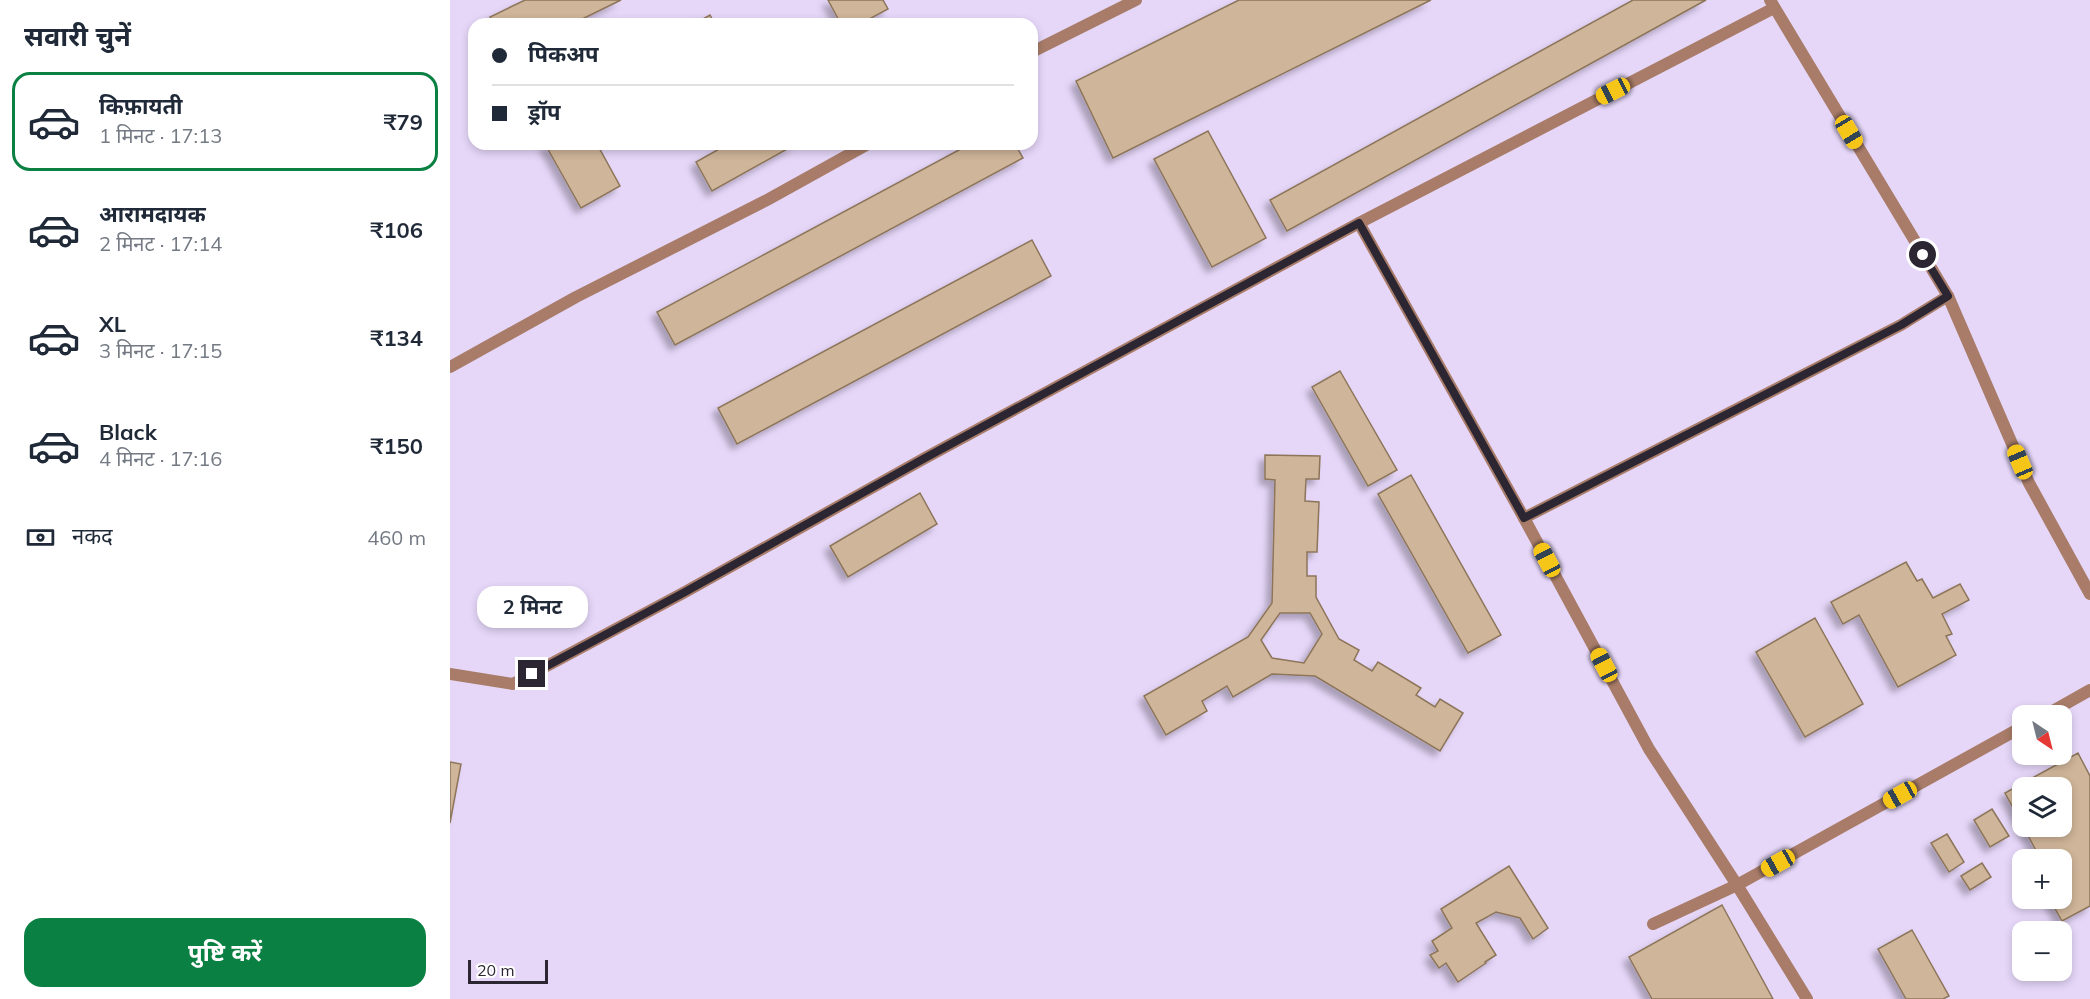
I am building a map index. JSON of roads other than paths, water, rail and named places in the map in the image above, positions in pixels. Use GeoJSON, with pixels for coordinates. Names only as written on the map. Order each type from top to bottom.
{"type":"FeatureCollection","features":[{"type":"Feature","properties":{"kind":"street"},"geometry":{"type":"LineString","coordinates":[[1038,49],[1136,0]]}},
{"type":"Feature","properties":{"kind":"street"},"geometry":{"type":"LineString","coordinates":[[450,674],[513,684],[1359,223],[1772,4],[1948,296],[2029,483],[2090,594]]}},
{"type":"Feature","properties":{"kind":"street"},"geometry":{"type":"LineString","coordinates":[[450,367],[576,297],[767,200],[857,150]]}},
{"type":"Feature","properties":{"kind":"street"},"geometry":{"type":"LineString","coordinates":[[1359,223],[1524,518],[1649,749],[1807,999]]}},
{"type":"Feature","properties":{"kind":"street"},"geometry":{"type":"LineString","coordinates":[[1524,518],[1901,325],[1948,296]]}},
{"type":"Feature","properties":{"kind":"street"},"geometry":{"type":"LineString","coordinates":[[2063,705],[2090,690]]}},
{"type":"Feature","properties":{"kind":"street"},"geometry":{"type":"LineString","coordinates":[[1653,924],[1737,885],[2012,734]]}}]}
